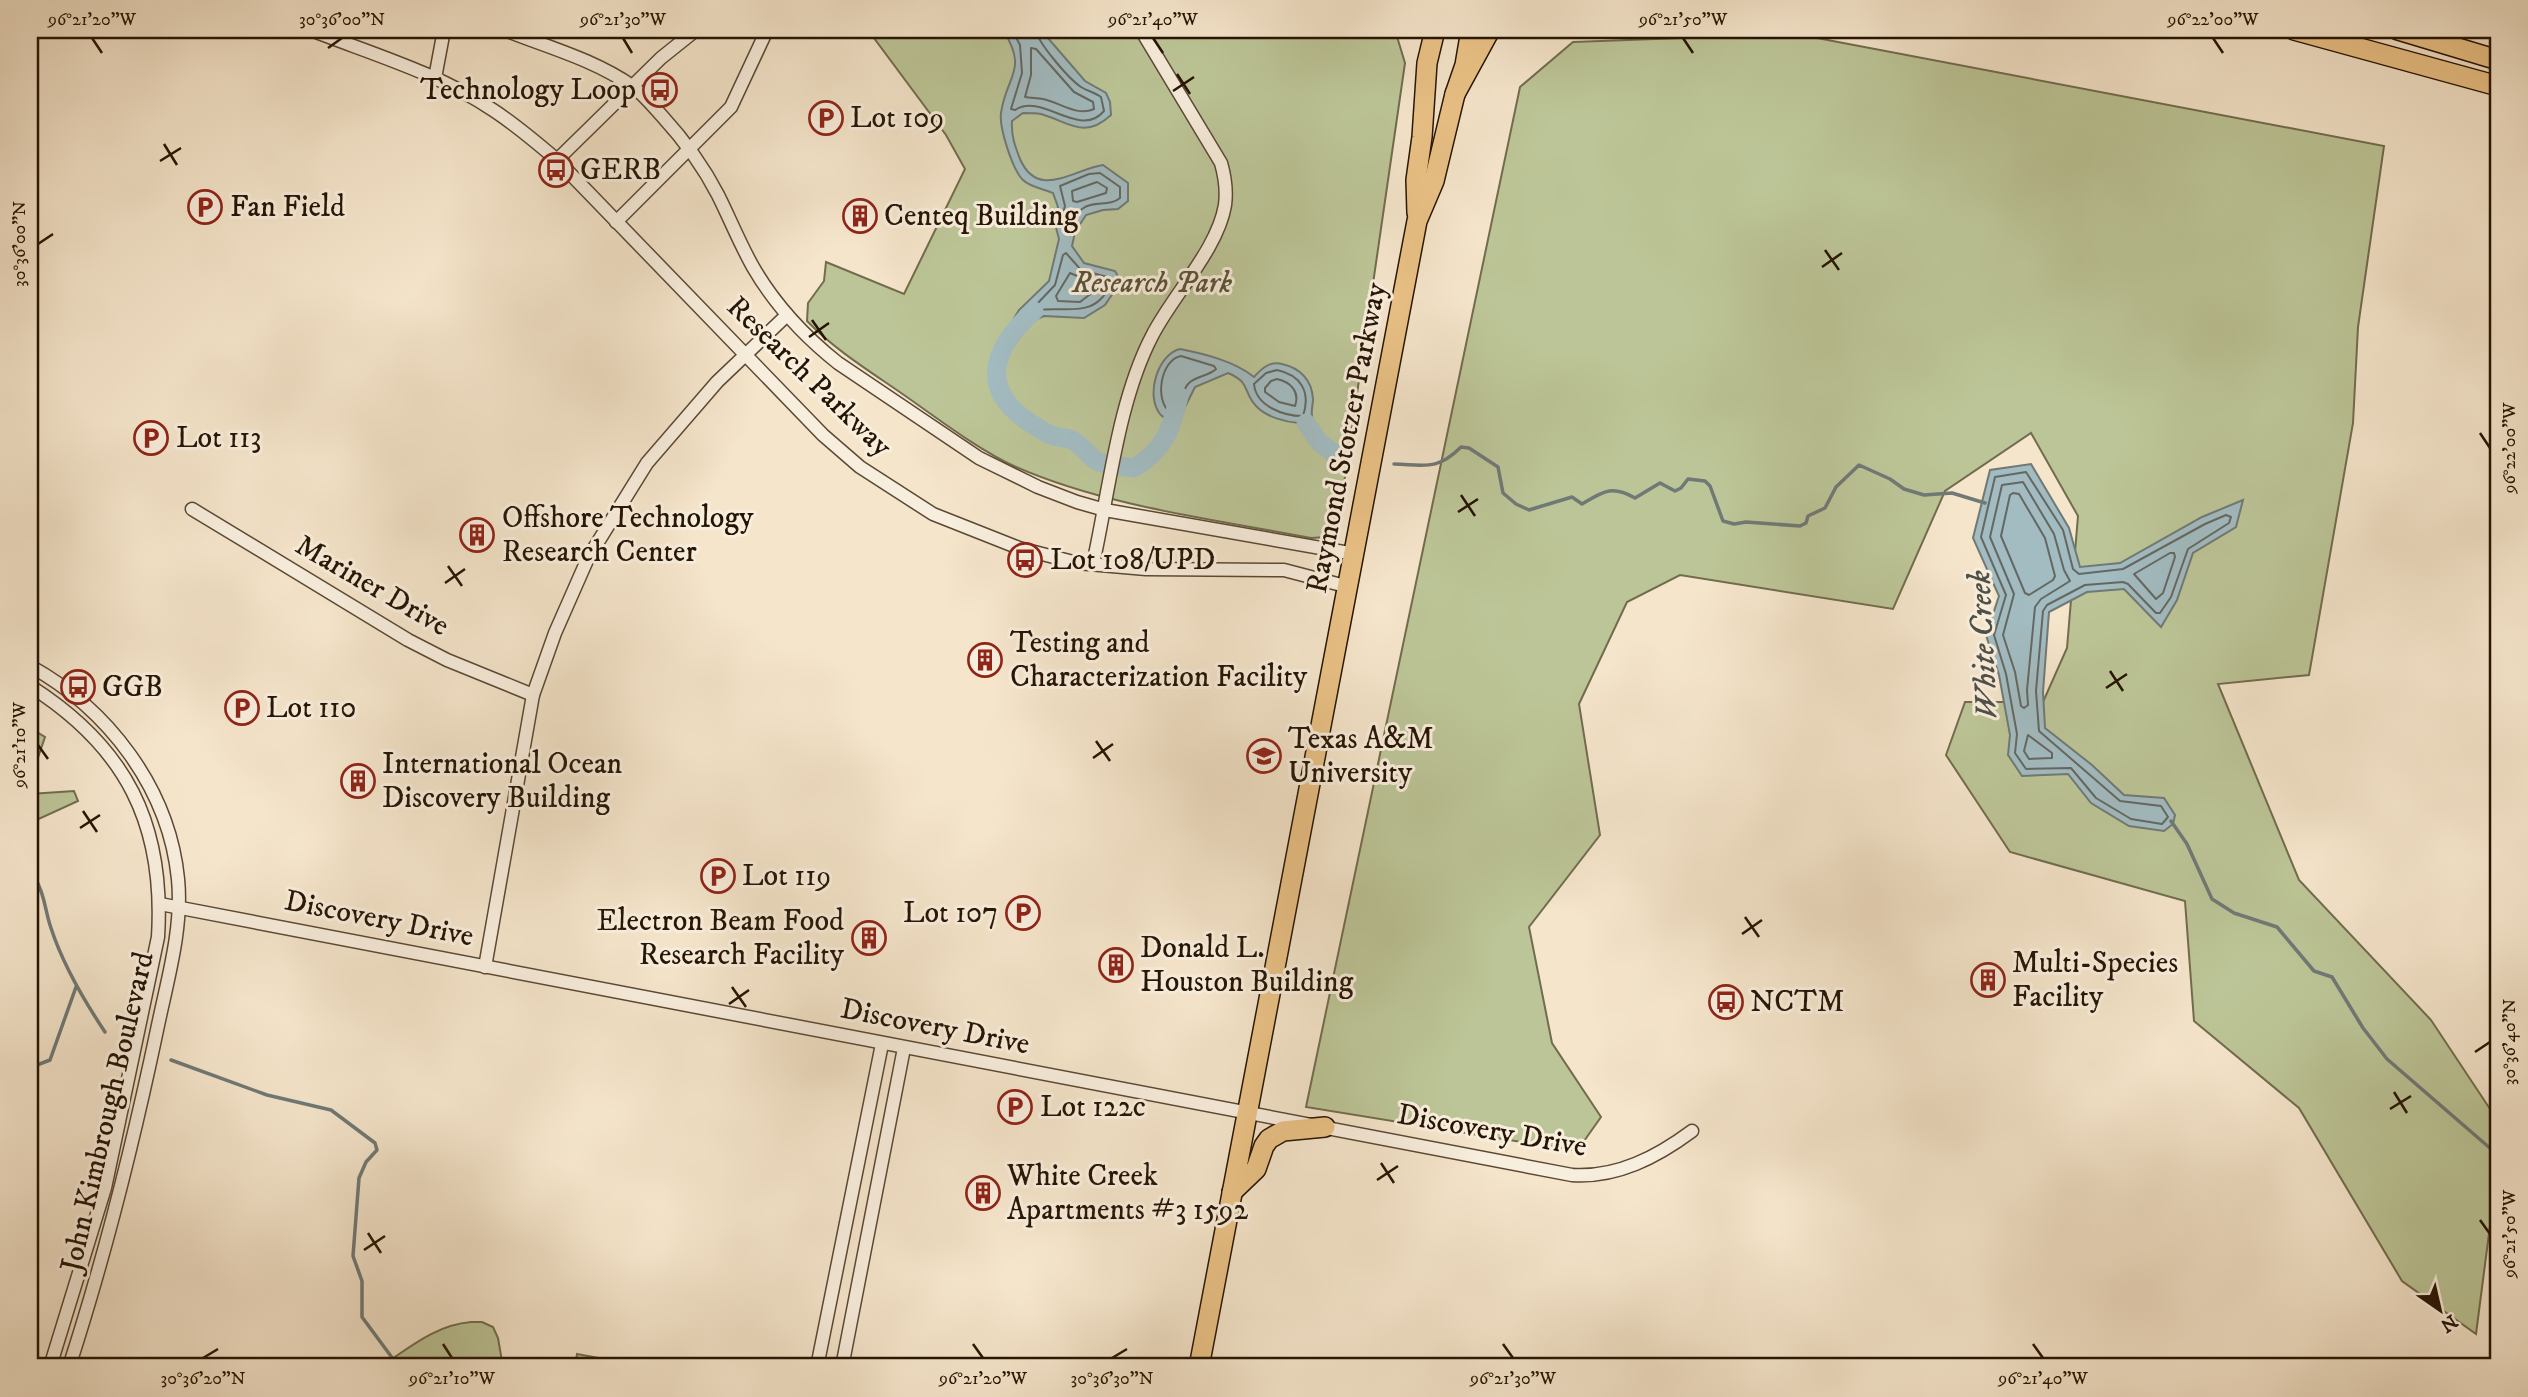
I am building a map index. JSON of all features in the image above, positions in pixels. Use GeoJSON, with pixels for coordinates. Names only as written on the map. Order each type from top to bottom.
{"type":"FeatureCollection","features":[{"type":"Feature","properties":{"kind":"main road","name":"Raymond Stotzer Parkway"},"geometry":{"type":"LineString","coordinates":[[1199,1367],[1417,220],[1416,180],[1427,63],[1435,30]]}},
{"type":"Feature","properties":{"kind":"main road","name":"Raymond Stotzer Parkway"},"geometry":{"type":"LineString","coordinates":[[1417,220],[1434,181],[1455,94],[1465,65],[1471,30]]}},
{"type":"Feature","properties":{"kind":"main road"},"geometry":{"type":"LineString","coordinates":[[1455,94],[1490,30]]}},
{"type":"Feature","properties":{"kind":"main road"},"geometry":{"type":"LineString","coordinates":[[2274,30],[2362,48]]}},
{"type":"Feature","properties":{"kind":"main road"},"geometry":{"type":"LineString","coordinates":[[2294,30],[2498,86]]}},
{"type":"Feature","properties":{"kind":"main road"},"geometry":{"type":"LineString","coordinates":[[2398,30],[2498,60]]}},
{"type":"Feature","properties":{"kind":"main road"},"geometry":{"type":"LineString","coordinates":[[1232,1192],[1256,1169],[1269,1139],[1283,1131],[1325,1127]]}},
{"type":"Feature","properties":{"kind":"street","name":"Research Parkway"},"geometry":{"type":"LineString","coordinates":[[311,30],[435,78],[492,109],[557,160],[823,435],[889,488],[933,514],[979,534],[1065,560],[1146,569],[1284,570],[1349,587]]}},
{"type":"Feature","properties":{"kind":"street"},"geometry":{"type":"LineString","coordinates":[[435,78],[444,30]]}},
{"type":"Feature","properties":{"kind":"street","name":"Research Parkway"},"geometry":{"type":"LineString","coordinates":[[505,30],[588,62],[632,86],[690,149],[717,193],[753,267],[787,315],[818,348],[838,363],[979,458],[1038,486],[1105,510],[1355,554]]}},
{"type":"Feature","properties":{"kind":"street"},"geometry":{"type":"LineString","coordinates":[[557,160],[661,58],[696,30]]}},
{"type":"Feature","properties":{"kind":"street"},"geometry":{"type":"LineString","coordinates":[[616,222],[730,107],[767,30]]}},
{"type":"Feature","properties":{"kind":"street"},"geometry":{"type":"LineString","coordinates":[[1093,564],[1126,404],[1139,364],[1152,334],[1210,242],[1225,207],[1227,186],[1221,163],[1141,30]]}},
{"type":"Feature","properties":{"kind":"street"},"geometry":{"type":"LineString","coordinates":[[485,967],[533,695],[555,633],[589,558],[647,463],[743,355],[787,315]]}},
{"type":"Feature","properties":{"kind":"street","name":"Mariner Drive"},"geometry":{"type":"LineString","coordinates":[[192,509],[408,640],[457,665],[533,695]]}},
{"type":"Feature","properties":{"kind":"street"},"geometry":{"type":"LineString","coordinates":[[30,666],[72,693],[103,721],[142,771],[172,845],[180,907]]}},
{"type":"Feature","properties":{"kind":"street"},"geometry":{"type":"LineString","coordinates":[[30,686],[64,709],[90,733],[115,762],[138,799],[157,866],[160,904]]}},
{"type":"Feature","properties":{"kind":"street"},"geometry":{"type":"LineString","coordinates":[[90,733],[103,721]]}},
{"type":"Feature","properties":{"kind":"street","name":"Discovery Drive"},"geometry":{"type":"LineString","coordinates":[[160,904],[882,1044],[1585,1176],[1607,1174],[1629,1167],[1664,1151],[1692,1131]]}},
{"type":"Feature","properties":{"kind":"street","name":"John Kimbrough Boulevard"},"geometry":{"type":"LineString","coordinates":[[50,1367],[105,1188],[155,950],[160,904]]}},
{"type":"Feature","properties":{"kind":"street","name":"John Kimbrough Boulevard"},"geometry":{"type":"LineString","coordinates":[[69,1367],[118,1205],[172,960],[180,907]]}},
{"type":"Feature","properties":{"kind":"street"},"geometry":{"type":"LineString","coordinates":[[817,1367],[882,1044]]}},
{"type":"Feature","properties":{"kind":"street"},"geometry":{"type":"LineString","coordinates":[[842,1367],[904,1048]]}},
{"type":"Feature","properties":{"kind":"street"},"geometry":{"type":"LineString","coordinates":[[859,1157],[882,1161]]}},
{"type":"Feature","properties":{"kind":"street"},"geometry":{"type":"LineString","coordinates":[[64,1323],[81,1328]]}},
{"type":"Feature","properties":{"kind":"green space","name":"Research Park"},"geometry":{"type":"Polygon","coordinates":[[[868,30],[1395,30],[1405,63],[1338,525],[1327,537],[1311,538],[1124,502],[1051,481],[1016,467],[973,443],[866,369],[829,342],[807,321],[808,303],[824,281],[826,262],[904,294],[965,169],[946,135],[868,30]]]}},
{"type":"Feature","properties":{"kind":"green space"},"geometry":{"type":"Polygon","coordinates":[[[1796,34],[2384,146],[2358,327],[2353,423],[2309,675],[2218,684],[2299,880],[2431,1020],[2498,1121],[2498,1164],[2476,1334],[2402,1281],[2299,1108],[2194,1021],[2185,901],[2010,852],[1946,755],[1965,702],[2043,702],[2067,648],[2078,516],[2031,433],[1945,491],[1893,609],[1680,575],[1627,602],[1579,704],[1600,835],[1529,927],[1552,1043],[1601,1117],[1577,1151],[1306,1107],[1520,87],[1573,42],[1796,34]]]}},
{"type":"Feature","properties":{"kind":"green space"},"geometry":{"type":"Polygon","coordinates":[[[30,728],[45,737],[30,781],[30,728]]]}},
{"type":"Feature","properties":{"kind":"green space"},"geometry":{"type":"Polygon","coordinates":[[[74,791],[78,801],[30,823],[30,794],[74,791]]]}},
{"type":"Feature","properties":{"kind":"green space"},"geometry":{"type":"Polygon","coordinates":[[[471,1322],[482,1322],[493,1327],[498,1338],[503,1367],[380,1367],[434,1333],[471,1322]]]}},
{"type":"Feature","properties":{"kind":"green space"},"geometry":{"type":"Polygon","coordinates":[[[577,1354],[610,1360],[609,1367],[575,1367],[577,1354]]]}},
{"type":"Feature","properties":{"kind":"water"},"geometry":{"type":"Polygon","coordinates":[[[1003,30],[1041,30],[1085,81],[1106,93],[1110,102],[1111,115],[1093,127],[1076,127],[1034,113],[1023,113],[1012,121],[1015,145],[1027,171],[1036,178],[1046,180],[1103,165],[1128,183],[1128,201],[1118,209],[1086,215],[1075,232],[1072,246],[1084,263],[1115,271],[1121,281],[1105,305],[1084,318],[1044,316],[1014,329],[1012,322],[1019,310],[1049,281],[1059,239],[1054,220],[1058,207],[1053,193],[1023,180],[1007,148],[1001,113],[1015,64],[1011,44],[1003,30]]]}},
{"type":"Feature","properties":{"kind":"water"},"geometry":{"type":"Polygon","coordinates":[[[1180,349],[1228,362],[1254,377],[1270,364],[1282,364],[1299,372],[1312,392],[1313,419],[1322,436],[1319,442],[1313,440],[1299,423],[1276,418],[1261,411],[1252,402],[1241,380],[1228,373],[1195,387],[1179,419],[1169,421],[1161,415],[1156,406],[1154,386],[1165,359],[1180,349]]]}},
{"type":"Feature","properties":{"kind":"water"},"geometry":{"type":"Polygon","coordinates":[[[2031,464],[2069,528],[2080,567],[2120,563],[2202,517],[2243,500],[2236,527],[2193,553],[2177,600],[2161,627],[2124,589],[2087,592],[2049,612],[2043,692],[2045,728],[2092,765],[2124,795],[2164,798],[2175,815],[2173,824],[2164,831],[2129,826],[2091,803],[2068,774],[2022,776],[2008,755],[2010,735],[1999,675],[1986,635],[1999,596],[1973,538],[1990,470],[2031,464]]]}},
{"type":"Feature","properties":{"kind":"waterway","name":"White Creek"},"geometry":{"type":"LineString","coordinates":[[1034,311],[1021,323],[1003,350],[997,377],[1000,391],[1009,405],[1040,429],[1053,436],[1072,440],[1101,463],[1134,468],[1160,446],[1173,419],[1179,396]]}},
{"type":"Feature","properties":{"kind":"waterway","name":"White Creek"},"geometry":{"type":"LineString","coordinates":[[1306,423],[1319,442],[1336,455]]}},
{"type":"Feature","properties":{"kind":"waterway","name":"White Creek"},"geometry":{"type":"LineString","coordinates":[[1394,464],[1430,465],[1445,460],[1461,447],[1469,448],[1498,467],[1503,493],[1529,510],[1572,497],[1582,504],[1608,491],[1635,498],[1660,483],[1675,491],[1688,479],[1705,481],[1710,486],[1723,521],[1734,524],[1746,522],[1800,526],[1806,523],[1808,516],[1825,508],[1836,487],[1859,465],[1890,479],[1904,489],[1924,495],[1952,493],[1985,503]]}},
{"type":"Feature","properties":{"kind":"waterway","name":"White Creek"},"geometry":{"type":"LineString","coordinates":[[2171,821],[2187,844],[2212,899],[2234,913],[2277,927],[2314,971],[2332,977],[2363,1028],[2387,1059],[2491,1149],[2493,1168],[2498,1171]]}},
{"type":"Feature","properties":{"kind":"waterway"},"geometry":{"type":"LineString","coordinates":[[30,879],[36,880],[39,886],[51,928],[68,968],[105,1032]]}},
{"type":"Feature","properties":{"kind":"waterway"},"geometry":{"type":"LineString","coordinates":[[30,1078],[37,1065],[50,1060],[76,987]]}},
{"type":"Feature","properties":{"kind":"waterway"},"geometry":{"type":"LineString","coordinates":[[171,1060],[267,1095],[331,1110],[375,1143],[377,1150],[366,1162],[359,1178],[353,1256],[362,1281],[362,1317],[399,1367]]}},
{"type":"Feature","properties":{"kind":"place","name":"Technology Loop"},"geometry":{"type":"Point","coordinates":[660,90]}},
{"type":"Feature","properties":{"kind":"place","name":"Lot 109"},"geometry":{"type":"Point","coordinates":[826,118]}},
{"type":"Feature","properties":{"kind":"place","name":"GERB"},"geometry":{"type":"Point","coordinates":[556,170]}},
{"type":"Feature","properties":{"kind":"place","name":"Fan Field"},"geometry":{"type":"Point","coordinates":[205,207]}},
{"type":"Feature","properties":{"kind":"place","name":"Centeq Building"},"geometry":{"type":"Point","coordinates":[860,216]}},
{"type":"Feature","properties":{"kind":"place","name":"Lot 113"},"geometry":{"type":"Point","coordinates":[151,438]}},
{"type":"Feature","properties":{"kind":"place","name":"Offshore Technology Research Center"},"geometry":{"type":"Point","coordinates":[477,535]}},
{"type":"Feature","properties":{"kind":"place","name":"Lot 108/UPD"},"geometry":{"type":"Point","coordinates":[1025,560]}},
{"type":"Feature","properties":{"kind":"place","name":"Testing and Characterization Facility"},"geometry":{"type":"Point","coordinates":[985,660]}},
{"type":"Feature","properties":{"kind":"place","name":"GGB"},"geometry":{"type":"Point","coordinates":[78,687]}},
{"type":"Feature","properties":{"kind":"place","name":"Lot 110"},"geometry":{"type":"Point","coordinates":[242,708]}},
{"type":"Feature","properties":{"kind":"place","name":"Texas A&M University"},"geometry":{"type":"Point","coordinates":[1264,756]}},
{"type":"Feature","properties":{"kind":"place","name":"International Ocean Discovery Building"},"geometry":{"type":"Point","coordinates":[358,781]}},
{"type":"Feature","properties":{"kind":"place","name":"Lot 119"},"geometry":{"type":"Point","coordinates":[718,876]}},
{"type":"Feature","properties":{"kind":"place","name":"Lot 107"},"geometry":{"type":"Point","coordinates":[1023,913]}},
{"type":"Feature","properties":{"kind":"place","name":"Electron Beam Food Research Facility"},"geometry":{"type":"Point","coordinates":[869,938]}},
{"type":"Feature","properties":{"kind":"place","name":"Donald L. Houston Building"},"geometry":{"type":"Point","coordinates":[1116,965]}},
{"type":"Feature","properties":{"kind":"place","name":"Multi-Species Facility"},"geometry":{"type":"Point","coordinates":[1988,980]}},
{"type":"Feature","properties":{"kind":"place","name":"NCTM"},"geometry":{"type":"Point","coordinates":[1726,1002]}},
{"type":"Feature","properties":{"kind":"place","name":"Lot 122c"},"geometry":{"type":"Point","coordinates":[1015,1107]}},
{"type":"Feature","properties":{"kind":"place","name":"White Creek Apartments #3 1592"},"geometry":{"type":"Point","coordinates":[983,1193]}}]}
